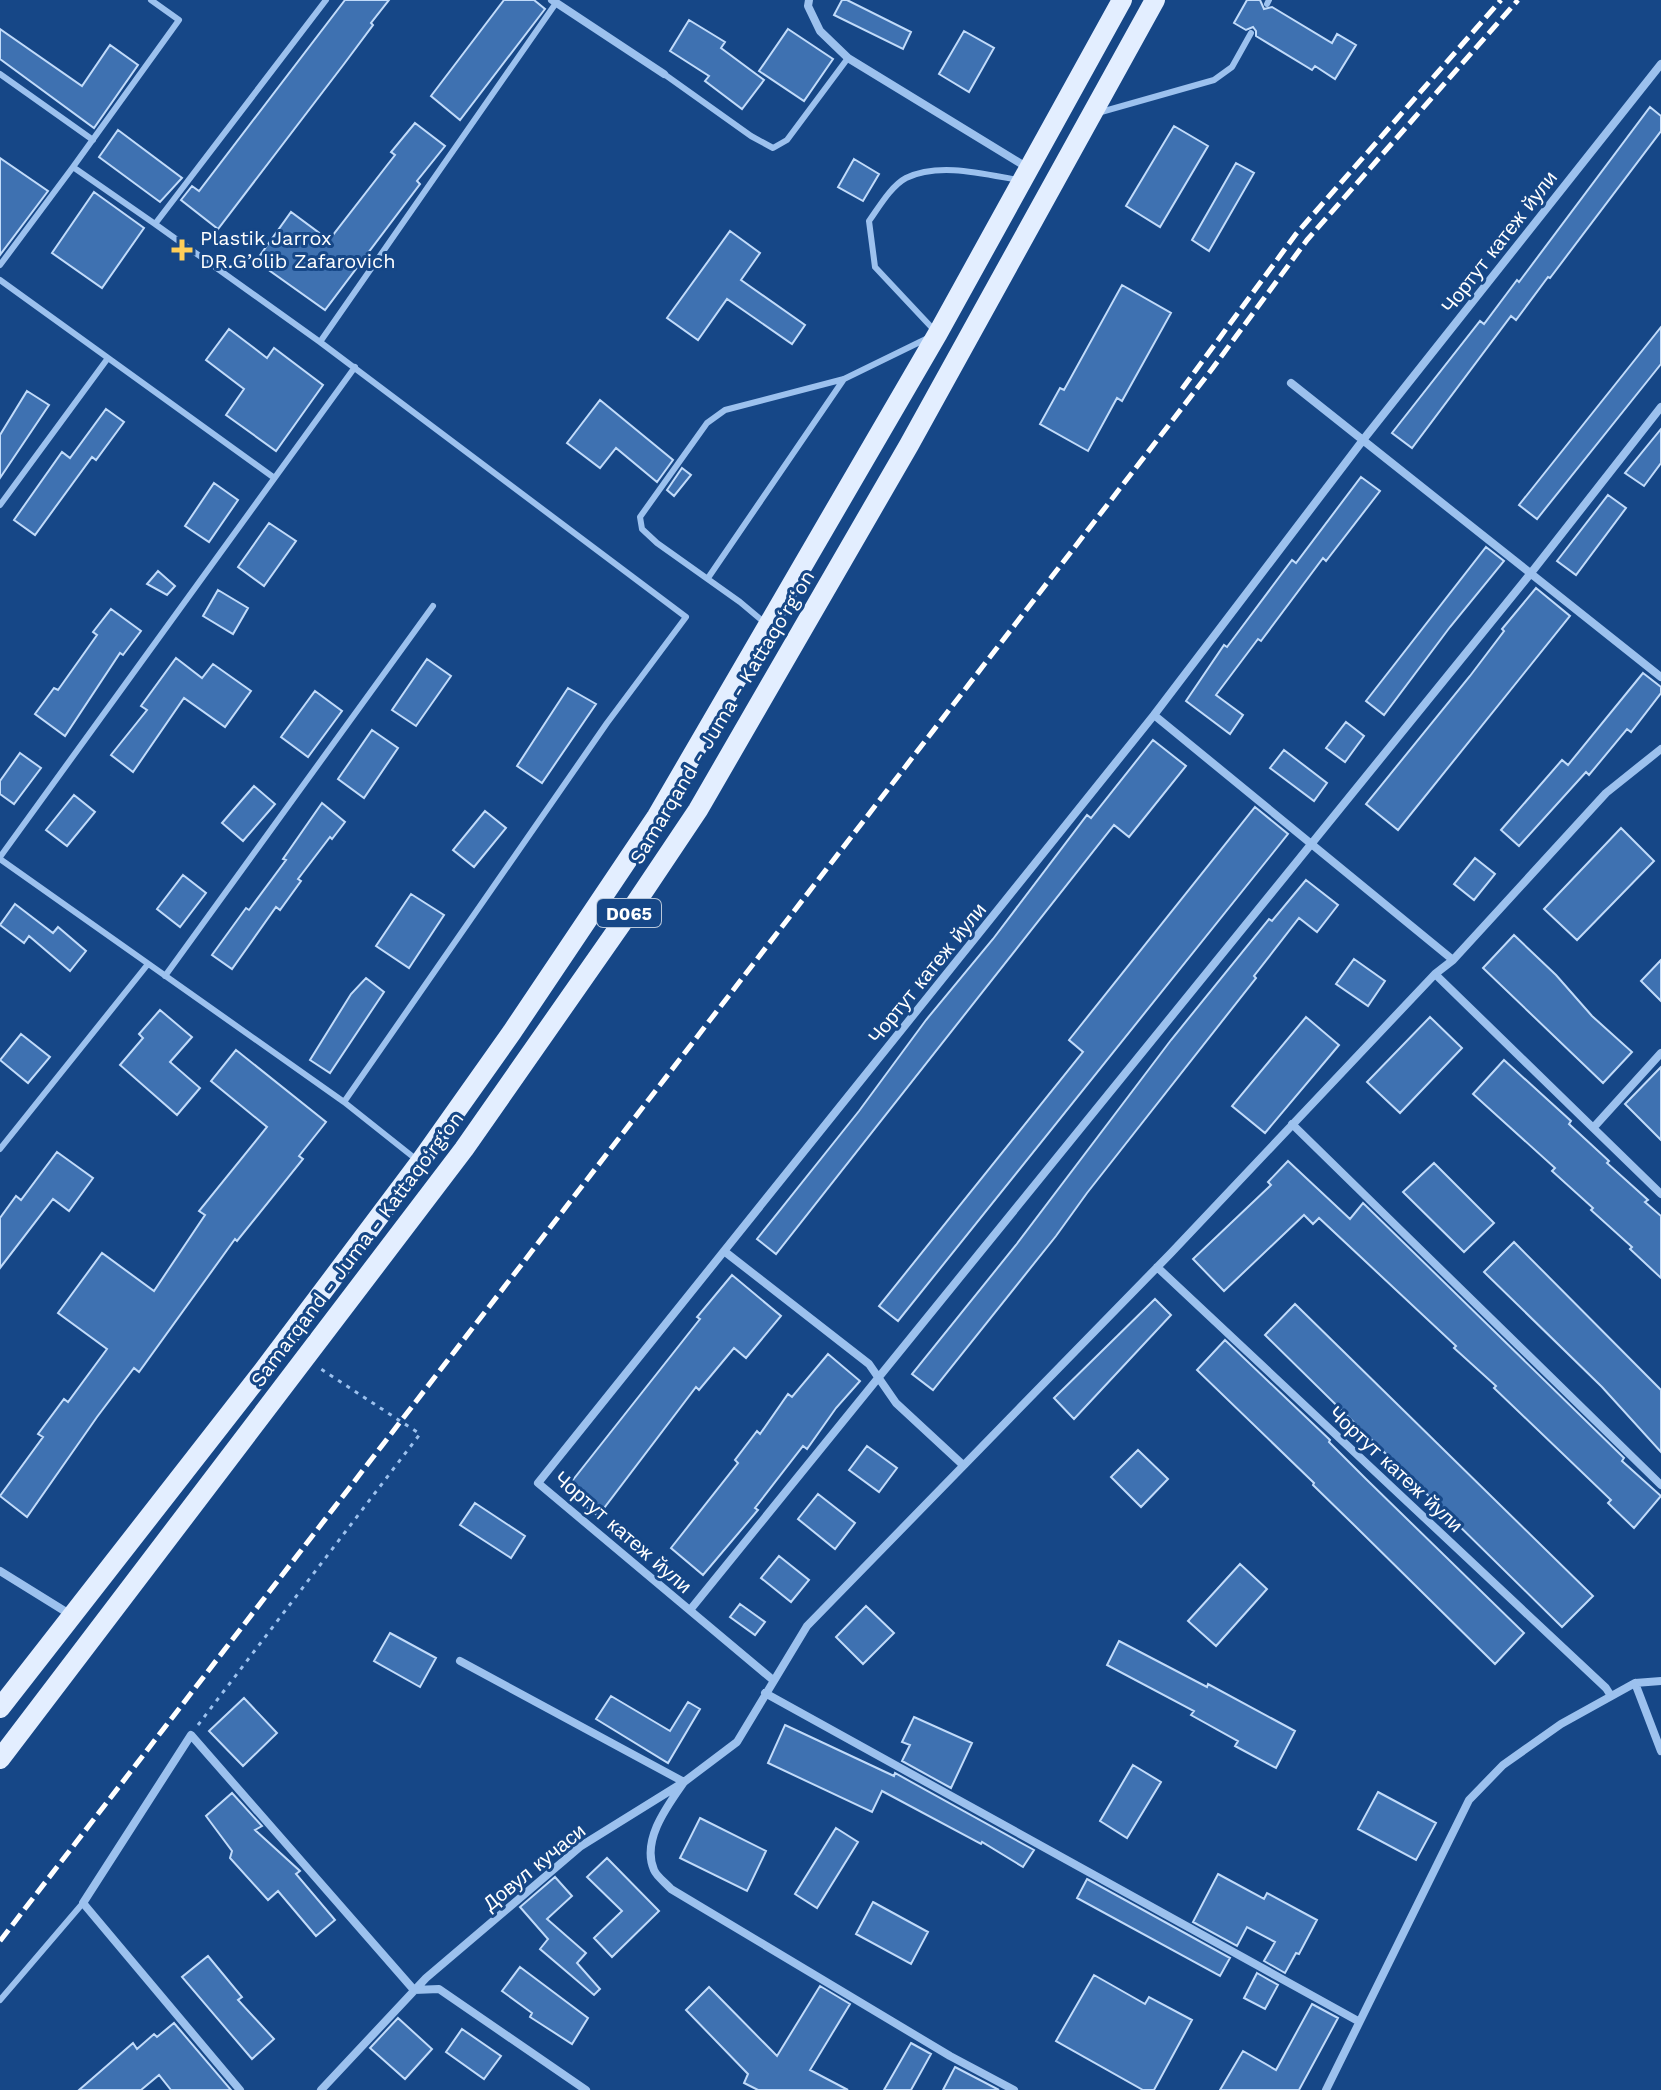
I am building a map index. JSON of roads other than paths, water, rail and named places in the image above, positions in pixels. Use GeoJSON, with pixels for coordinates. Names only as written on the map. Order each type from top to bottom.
{"type":"FeatureCollection","features":[{"type":"Feature","properties":{"kind":"main road","name":"Samarqand - Juma - Kattaqo‘rg‘on"},"geometry":{"type":"LineString","coordinates":[[0,1708],[263,1371],[420,1162],[657,816],[938,333],[1122,0]]}},
{"type":"Feature","properties":{"kind":"main road","name":"Samarqand - Juma - Kattaqo‘rg‘on"},"geometry":{"type":"LineString","coordinates":[[0,1759],[464,1149],[698,810],[909,445],[1155,0]]}},
{"type":"Feature","properties":{"kind":"main road"},"geometry":{"type":"LineString","coordinates":[[1065,103],[1089,116]]}},
{"type":"Feature","properties":{"kind":"main road"},"geometry":{"type":"LineString","coordinates":[[263,1371],[284,1388]]}},
{"type":"Feature","properties":{"kind":"street"},"geometry":{"type":"LineString","coordinates":[[554,2],[664,74]]}},
{"type":"Feature","properties":{"kind":"street"},"geometry":{"type":"LineString","coordinates":[[808,3],[820,31],[848,58],[1025,174]]}},
{"type":"Feature","properties":{"kind":"street","name":"Чортут катеж йули"},"geometry":{"type":"LineString","coordinates":[[773,1680],[538,1483],[1154,715],[1363,440],[1661,64]]}},
{"type":"Feature","properties":{"kind":"street"},"geometry":{"type":"LineString","coordinates":[[1291,383],[1661,677]]}},
{"type":"Feature","properties":{"kind":"street","name":"Чортут катеж йули"},"geometry":{"type":"LineString","coordinates":[[690,1610],[1531,573],[1661,407]]}},
{"type":"Feature","properties":{"kind":"street"},"geometry":{"type":"LineString","coordinates":[[1154,715],[1453,960]]}},
{"type":"Feature","properties":{"kind":"street"},"geometry":{"type":"LineString","coordinates":[[773,1680],[807,1626],[1157,1267],[1435,974],[1453,960],[1606,793],[1661,749]]}},
{"type":"Feature","properties":{"kind":"street"},"geometry":{"type":"LineString","coordinates":[[1435,974],[1661,1194]]}},
{"type":"Feature","properties":{"kind":"street"},"geometry":{"type":"LineString","coordinates":[[1594,1127],[1661,1053]]}},
{"type":"Feature","properties":{"kind":"street"},"geometry":{"type":"LineString","coordinates":[[1292,1124],[1661,1485]]}},
{"type":"Feature","properties":{"kind":"street"},"geometry":{"type":"LineString","coordinates":[[724,1251],[869,1364],[896,1403],[963,1465]]}},
{"type":"Feature","properties":{"kind":"street","name":"Чортут катеж йули"},"geometry":{"type":"LineString","coordinates":[[1157,1267],[1611,1696]]}},
{"type":"Feature","properties":{"kind":"street"},"geometry":{"type":"LineString","coordinates":[[0,1571],[71,1615]]}},
{"type":"Feature","properties":{"kind":"street"},"geometry":{"type":"LineString","coordinates":[[460,1661],[684,1782],[662,1815],[650,1850],[654,1871],[671,1889],[950,2056],[1014,2090]]}},
{"type":"Feature","properties":{"kind":"street","name":"Довул кучаси"},"geometry":{"type":"LineString","coordinates":[[321,2090],[414,1990],[581,1846],[684,1782],[737,1742],[773,1680]]}},
{"type":"Feature","properties":{"kind":"street"},"geometry":{"type":"LineString","coordinates":[[1326,2090],[1469,1800],[1503,1765],[1561,1724],[1635,1683],[1661,1681]]}},
{"type":"Feature","properties":{"kind":"street"},"geometry":{"type":"LineString","coordinates":[[1635,1683],[1661,1751]]}},
{"type":"Feature","properties":{"kind":"street"},"geometry":{"type":"LineString","coordinates":[[765,1693],[1358,2021]]}},
{"type":"Feature","properties":{"kind":"street"},"geometry":{"type":"LineString","coordinates":[[240,2090],[83,1903],[191,1735],[414,1990],[439,1989],[586,2090]]}},
{"type":"Feature","properties":{"kind":"lane"},"geometry":{"type":"LineString","coordinates":[[0,265],[179,20],[151,0]]}},
{"type":"Feature","properties":{"kind":"lane"},"geometry":{"type":"LineString","coordinates":[[155,224],[326,0]]}},
{"type":"Feature","properties":{"kind":"lane"},"geometry":{"type":"LineString","coordinates":[[320,342],[554,2]]}},
{"type":"Feature","properties":{"kind":"lane"},"geometry":{"type":"LineString","coordinates":[[1089,116],[1214,80],[1232,67],[1251,33]]}},
{"type":"Feature","properties":{"kind":"lane"},"geometry":{"type":"LineString","coordinates":[[664,74],[751,136],[773,148],[787,140],[848,58]]}},
{"type":"Feature","properties":{"kind":"lane"},"geometry":{"type":"LineString","coordinates":[[0,74],[93,140]]}},
{"type":"Feature","properties":{"kind":"lane"},"geometry":{"type":"LineString","coordinates":[[73,167],[355,367],[686,617],[607,723],[344,1102]]}},
{"type":"Feature","properties":{"kind":"lane"},"geometry":{"type":"LineString","coordinates":[[768,626],[708,578],[657,543],[642,529],[640,517],[707,423],[725,410],[844,379],[938,333],[875,267],[869,221],[905,179],[936,171],[1025,174]]}},
{"type":"Feature","properties":{"kind":"lane"},"geometry":{"type":"LineString","coordinates":[[0,280],[273,477]]}},
{"type":"Feature","properties":{"kind":"lane"},"geometry":{"type":"LineString","coordinates":[[0,505],[108,358]]}},
{"type":"Feature","properties":{"kind":"lane"},"geometry":{"type":"LineString","coordinates":[[355,367],[0,858],[344,1102],[420,1162]]}},
{"type":"Feature","properties":{"kind":"lane"},"geometry":{"type":"LineString","coordinates":[[708,578],[844,379]]}},
{"type":"Feature","properties":{"kind":"lane"},"geometry":{"type":"LineString","coordinates":[[165,976],[433,606]]}},
{"type":"Feature","properties":{"kind":"lane"},"geometry":{"type":"LineString","coordinates":[[0,1149],[148,964]]}},
{"type":"Feature","properties":{"kind":"lane"},"geometry":{"type":"LineString","coordinates":[[0,2000],[83,1903]]}},
{"type":"Feature","properties":{"kind":"railway"},"geometry":{"type":"LineString","coordinates":[[1182,389],[1296,234],[1501,0]]}},
{"type":"Feature","properties":{"kind":"railway"},"geometry":{"type":"LineString","coordinates":[[0,1941],[1212,369],[1307,240],[1518,0]]}},
{"type":"Feature","properties":{"kind":"place","name":"Plastik Jarrox DR.G’olib Zafarovich"},"geometry":{"type":"Point","coordinates":[182,250]}}]}
